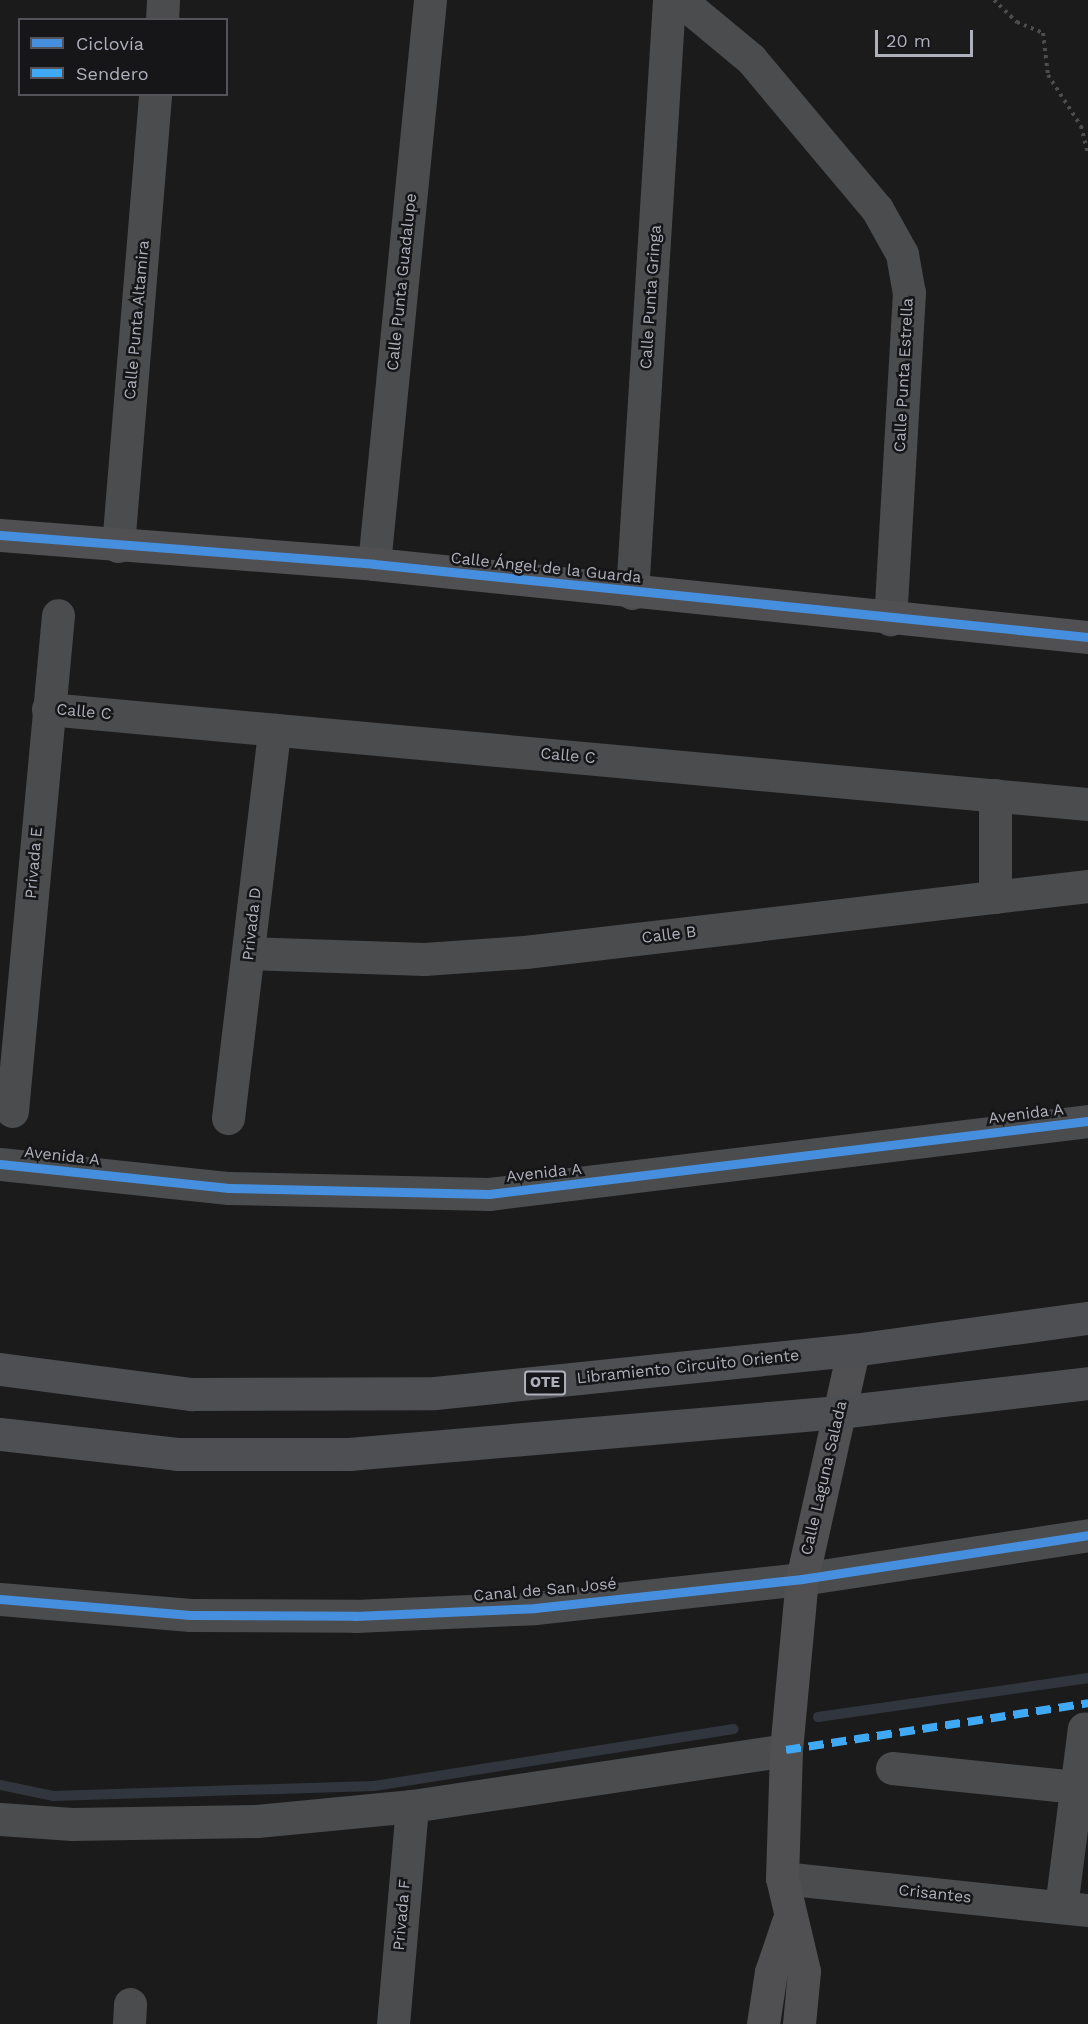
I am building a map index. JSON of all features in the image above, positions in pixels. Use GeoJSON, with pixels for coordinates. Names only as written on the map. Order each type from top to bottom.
{"type":"FeatureCollection","features":[{"type":"Feature","properties":{"kind":"main road","name":"Libramiento Circuito Oriente"},"geometry":{"type":"LineString","coordinates":[[0,1369],[191,1394],[435,1393],[852,1350],[1088,1318]]}},
{"type":"Feature","properties":{"kind":"main road"},"geometry":{"type":"LineString","coordinates":[[0,1434],[177,1454],[349,1454],[839,1412],[1088,1383]]}},
{"type":"Feature","properties":{"kind":"street"},"geometry":{"type":"LineString","coordinates":[[162,18],[163,0]]}},
{"type":"Feature","properties":{"kind":"street","name":"Calle Punta Guadalupe"},"geometry":{"type":"LineString","coordinates":[[374,564],[430,0]]}},
{"type":"Feature","properties":{"kind":"street","name":"Calle Punta Gringa"},"geometry":{"type":"LineString","coordinates":[[632,593],[669,0]]}},
{"type":"Feature","properties":{"kind":"street","name":"Calle Punta Estrella"},"geometry":{"type":"LineString","coordinates":[[680,0],[751,59],[877,209],[902,254],[909,292],[890,619]]}},
{"type":"Feature","properties":{"kind":"street","name":"Calle Punta Altamira"},"geometry":{"type":"LineString","coordinates":[[118,546],[155,96]]}},
{"type":"Feature","properties":{"kind":"street","name":"Calle Ángel de la Guarda"},"geometry":{"type":"LineString","coordinates":[[0,535],[118,546],[374,564],[632,593],[1088,637]]}},
{"type":"Feature","properties":{"kind":"street","name":"Privada E"},"geometry":{"type":"LineString","coordinates":[[12,1111],[58,615]]}},
{"type":"Feature","properties":{"kind":"street","name":"Calle C"},"geometry":{"type":"LineString","coordinates":[[48,709],[1088,804]]}},
{"type":"Feature","properties":{"kind":"street","name":"Privada D"},"geometry":{"type":"LineString","coordinates":[[228,1118],[274,730]]}},
{"type":"Feature","properties":{"kind":"street"},"geometry":{"type":"LineString","coordinates":[[995,795],[995,897]]}},
{"type":"Feature","properties":{"kind":"street","name":"Calle B"},"geometry":{"type":"LineString","coordinates":[[249,953],[424,959],[514,952],[1088,886]]}},
{"type":"Feature","properties":{"kind":"street","name":"Avenida A"},"geometry":{"type":"LineString","coordinates":[[0,1164],[229,1188],[489,1194],[1088,1121]]}},
{"type":"Feature","properties":{"kind":"street","name":"Calle Laguna Salada"},"geometry":{"type":"LineString","coordinates":[[799,2024],[804,1971],[788,1922],[782,1878],[786,1749],[802,1579],[852,1350]]}},
{"type":"Feature","properties":{"kind":"street","name":"Canal de San José"},"geometry":{"type":"LineString","coordinates":[[0,1599],[189,1614],[355,1616],[535,1608],[802,1579],[1088,1535]]}},
{"type":"Feature","properties":{"kind":"street"},"geometry":{"type":"LineString","coordinates":[[1074,1908],[1076,1787],[1084,1728]]}},
{"type":"Feature","properties":{"kind":"street"},"geometry":{"type":"LineString","coordinates":[[0,1819],[204,1824],[412,1806],[786,1749]]}},
{"type":"Feature","properties":{"kind":"street"},"geometry":{"type":"LineString","coordinates":[[892,1768],[1076,1787]]}},
{"type":"Feature","properties":{"kind":"street","name":"Privada F"},"geometry":{"type":"LineString","coordinates":[[393,2024],[412,1806]]}},
{"type":"Feature","properties":{"kind":"street","name":"Crisantes"},"geometry":{"type":"LineString","coordinates":[[782,1878],[1074,1908]]}},
{"type":"Feature","properties":{"kind":"street"},"geometry":{"type":"LineString","coordinates":[[763,2024],[771,1972],[788,1922]]}},
{"type":"Feature","properties":{"kind":"path"},"geometry":{"type":"LineString","coordinates":[[994,0],[1017,22],[1043,33],[1048,75],[1081,126],[1088,154]]}},
{"type":"Feature","properties":{"kind":"waterway"},"geometry":{"type":"LineString","coordinates":[[818,1717],[1088,1678]]}},
{"type":"Feature","properties":{"kind":"waterway"},"geometry":{"type":"LineString","coordinates":[[0,1785],[53,1796],[374,1786],[734,1729]]}},
{"type":"Feature","properties":{"kind":"marked path"},"geometry":{"type":"LineString","coordinates":[[786,1750],[1088,1703]]}},
{"type":"Feature","properties":{"kind":"cycle path"},"geometry":{"type":"LineString","coordinates":[[0,535],[374,564],[1088,637]]}},
{"type":"Feature","properties":{"kind":"cycle path"},"geometry":{"type":"LineString","coordinates":[[0,1164],[229,1188],[489,1194],[1088,1121]]}},
{"type":"Feature","properties":{"kind":"cycle path"},"geometry":{"type":"LineString","coordinates":[[0,1599],[190,1615],[355,1616],[535,1608],[802,1579],[1088,1535]]}}]}
